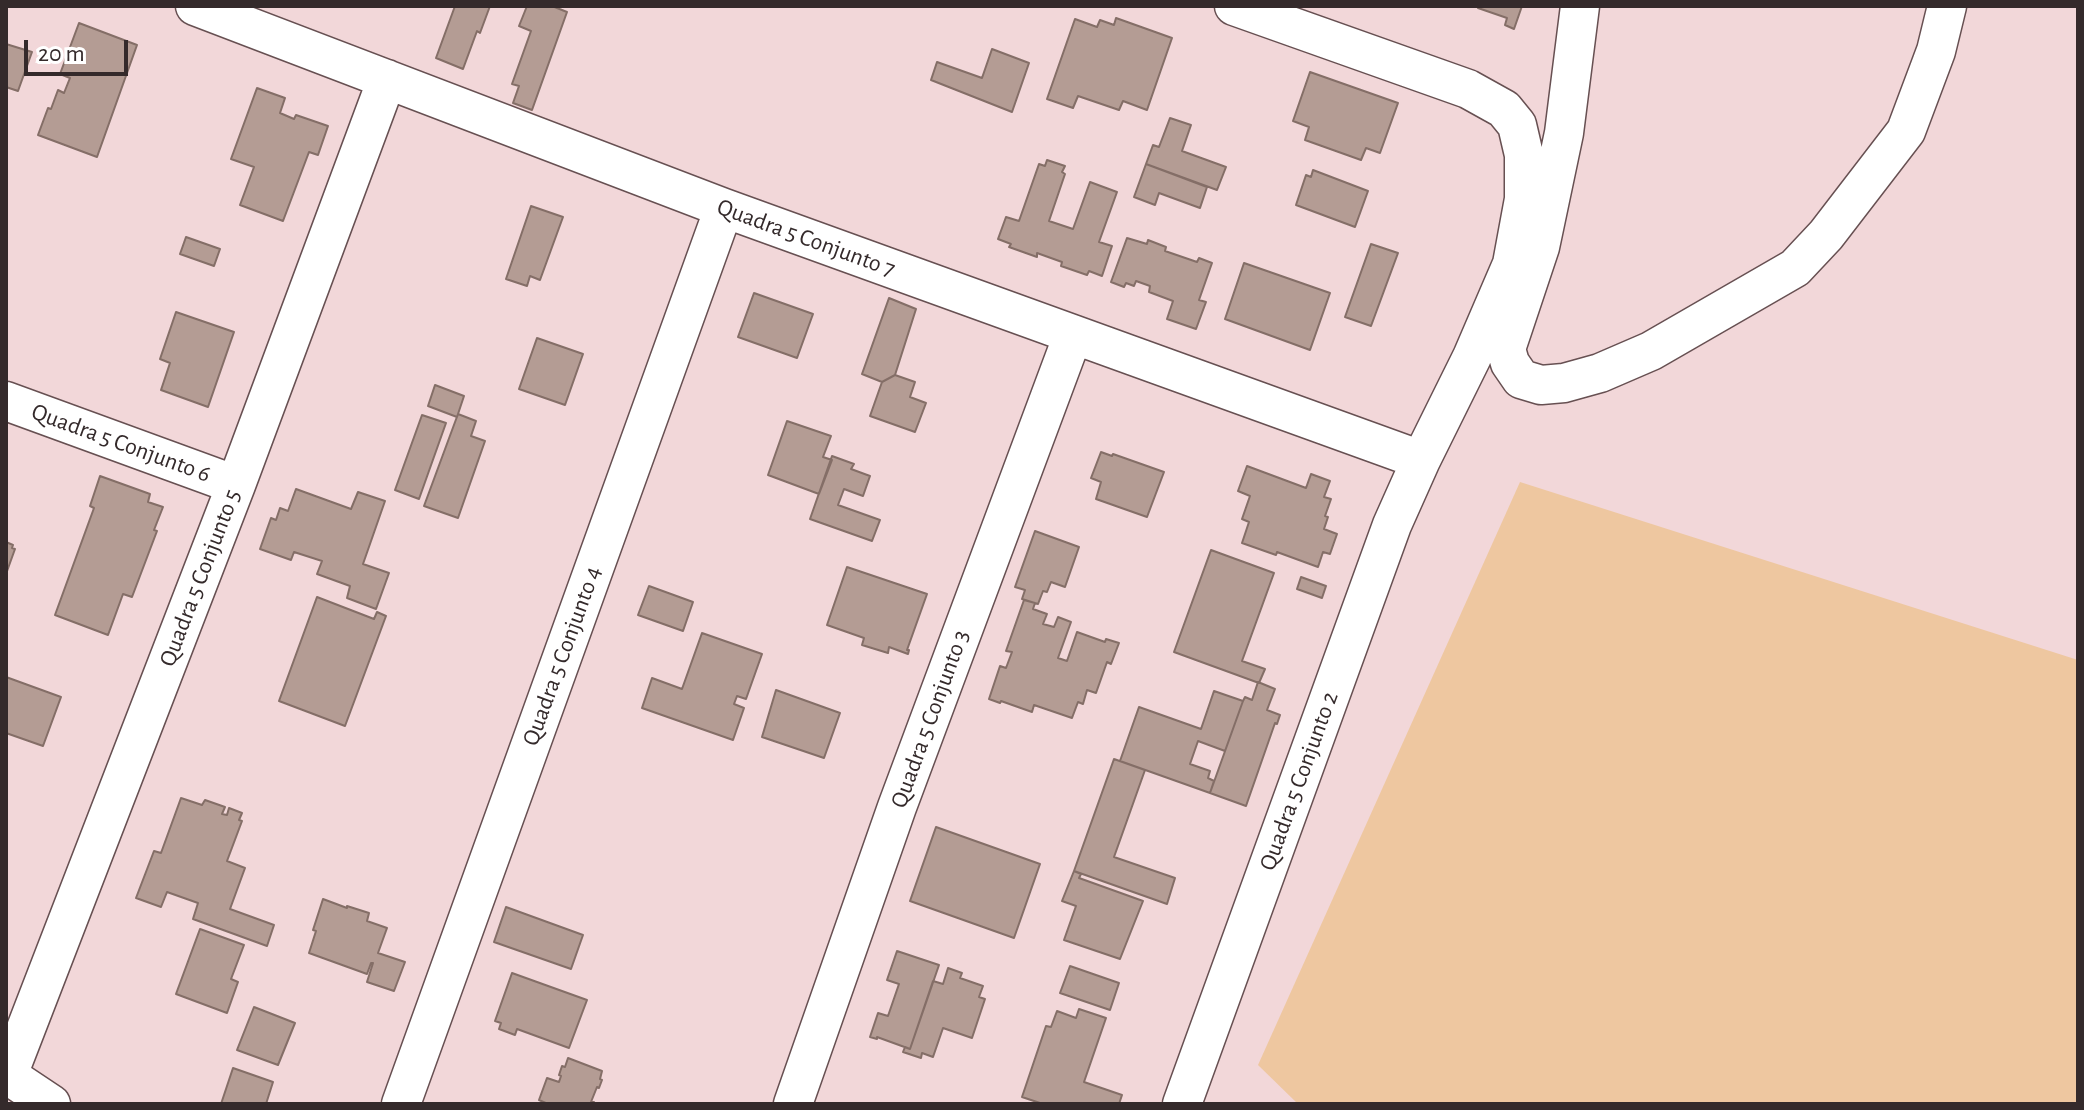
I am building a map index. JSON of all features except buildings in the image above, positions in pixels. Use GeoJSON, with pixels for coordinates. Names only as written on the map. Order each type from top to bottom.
{"type":"FeatureCollection","features":[{"type":"Feature","properties":{"kind":"street","name":"Quadra 5 Conjunto 7"},"geometry":{"type":"LineString","coordinates":[[195,6],[724,208],[1421,460]]}},
{"type":"Feature","properties":{"kind":"street","name":"Quadra 5 Conjunto 2"},"geometry":{"type":"LineString","coordinates":[[1182,1104],[1392,525],[1472,357],[1512,264],[1524,199],[1524,155],[1517,125],[1504,109],[1468,89],[1234,6]]}},
{"type":"Feature","properties":{"kind":"street"},"geometry":{"type":"LineString","coordinates":[[1580,6],[1564,133],[1540,247],[1506,349],[1510,363],[1521,379],[1541,385],[1564,383],[1600,373],[1651,351],[1795,268],[1826,235],[1906,131],[1936,51],[1947,6]]}},
{"type":"Feature","properties":{"kind":"street","name":"Quadra 5 Conjunto 5"},"geometry":{"type":"LineString","coordinates":[[7,1075],[236,485],[387,79]]}},
{"type":"Feature","properties":{"kind":"street","name":"Quadra 5 Conjunto 4"},"geometry":{"type":"LineString","coordinates":[[401,1104],[724,208]]}},
{"type":"Feature","properties":{"kind":"street","name":"Quadra 5 Conjunto 3"},"geometry":{"type":"LineString","coordinates":[[793,1104],[897,807],[1073,335]]}},
{"type":"Feature","properties":{"kind":"street","name":"Quadra 5 Conjunto 6"},"geometry":{"type":"LineString","coordinates":[[6,401],[236,485]]}},
{"type":"Feature","properties":{"kind":"street"},"geometry":{"type":"LineString","coordinates":[[7,1075],[51,1104]]}},
{"type":"Feature","properties":{"kind":"shaded area"},"geometry":{"type":"Polygon","coordinates":[[[1520,482],[2078,660],[2078,1104],[1298,1104],[1258,1065],[1520,482]]]}}]}
